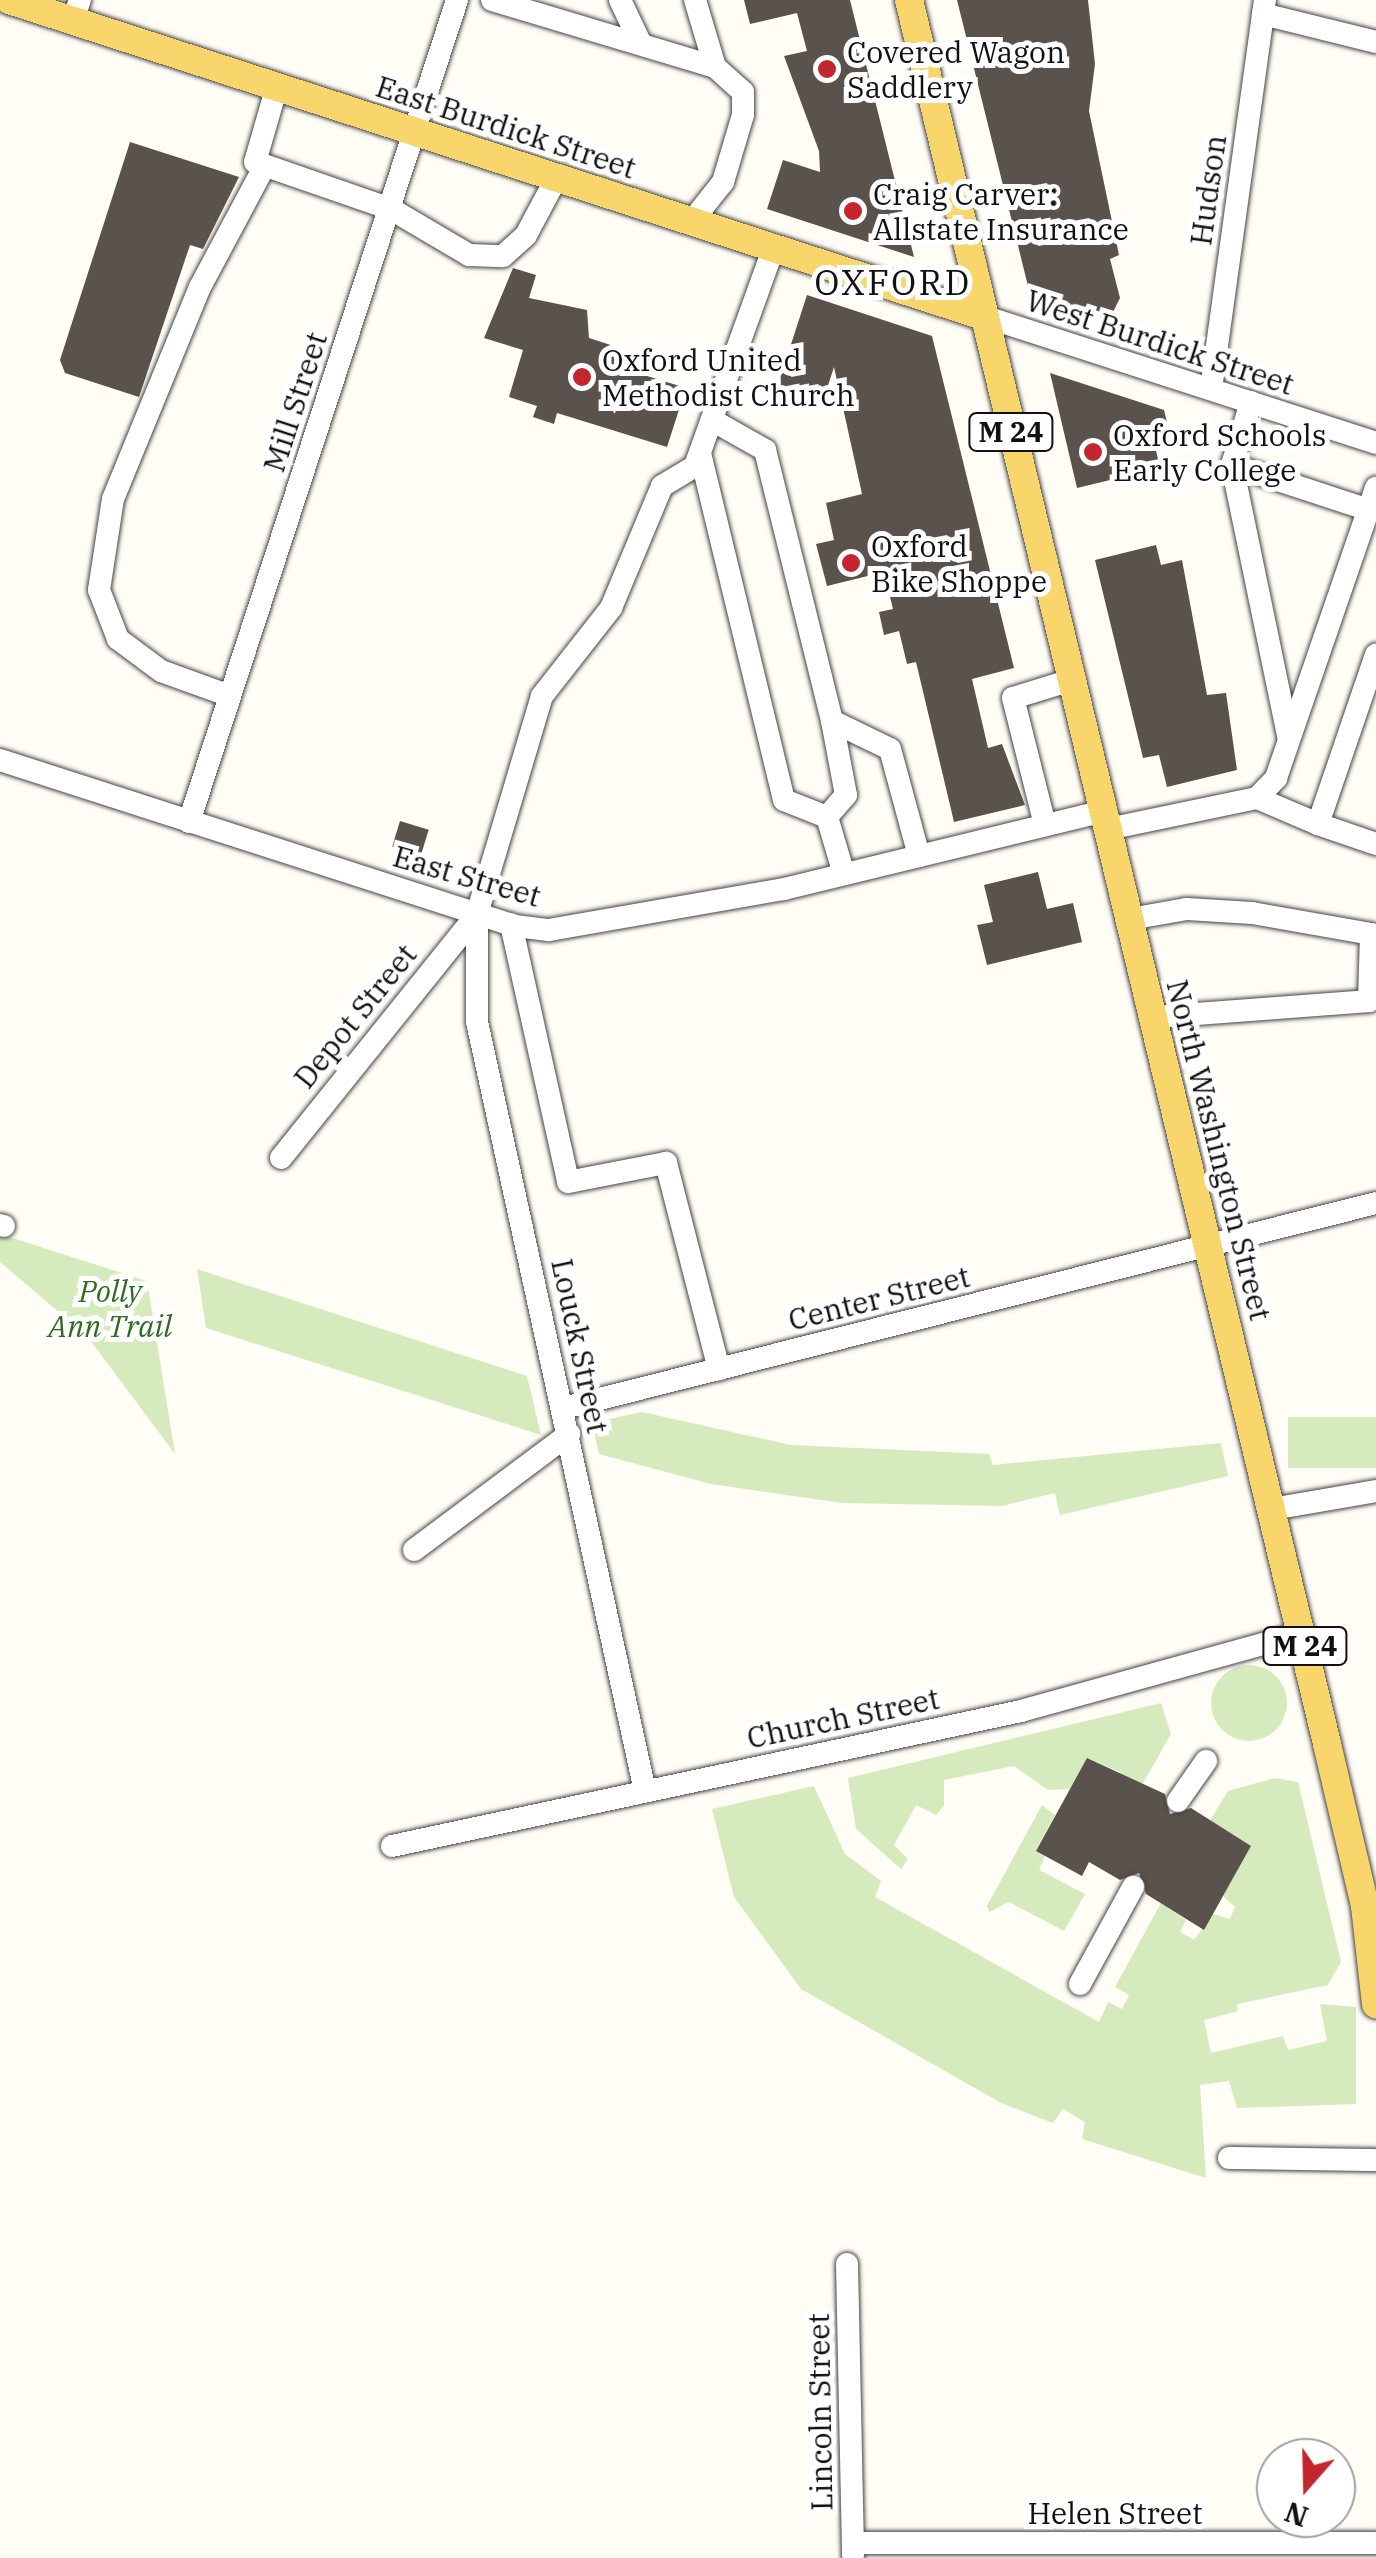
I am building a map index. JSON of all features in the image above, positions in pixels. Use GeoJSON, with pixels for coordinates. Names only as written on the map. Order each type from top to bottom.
{"type":"FeatureCollection","features":[{"type":"Feature","properties":{"kind":"main road","name":"East Burdick Street"},"geometry":{"type":"LineString","coordinates":[[9,0],[77,10],[278,86],[983,316]]}},
{"type":"Feature","properties":{"kind":"main road","name":"M 24"},"geometry":{"type":"LineString","coordinates":[[909,0],[983,316]]}},
{"type":"Feature","properties":{"kind":"main road","name":"North Washington Street"},"geometry":{"type":"LineString","coordinates":[[983,316],[1302,1634],[1365,1906],[1376,2004]]}},
{"type":"Feature","properties":{"kind":"street","name":"Mill Street"},"geometry":{"type":"LineString","coordinates":[[188,822],[458,0]]}},
{"type":"Feature","properties":{"kind":"street"},"geometry":{"type":"LineString","coordinates":[[492,0],[535,5],[715,66],[743,92],[743,115],[723,182],[692,221]]}},
{"type":"Feature","properties":{"kind":"street"},"geometry":{"type":"LineString","coordinates":[[620,0],[640,42]]}},
{"type":"Feature","properties":{"kind":"street"},"geometry":{"type":"LineString","coordinates":[[695,0],[715,66]]}},
{"type":"Feature","properties":{"kind":"street"},"geometry":{"type":"LineString","coordinates":[[1264,7],[1376,42]]}},
{"type":"Feature","properties":{"kind":"street","name":"Hudson"},"geometry":{"type":"LineString","coordinates":[[1211,389],[1264,7]]}},
{"type":"Feature","properties":{"kind":"street"},"geometry":{"type":"LineString","coordinates":[[230,696],[161,670],[118,639],[99,590],[113,499],[200,287],[264,169],[256,148],[278,86]]}},
{"type":"Feature","properties":{"kind":"street"},"geometry":{"type":"LineString","coordinates":[[264,169],[390,210],[469,255],[503,256],[526,235],[556,177]]}},
{"type":"Feature","properties":{"kind":"street"},"geometry":{"type":"LineString","coordinates":[[478,914],[542,696],[611,608],[662,486],[695,466],[774,248]]}},
{"type":"Feature","properties":{"kind":"street","name":"West Burdick Street"},"geometry":{"type":"LineString","coordinates":[[983,316],[1376,443]]}},
{"type":"Feature","properties":{"kind":"street"},"geometry":{"type":"LineString","coordinates":[[1251,402],[1232,465],[1289,740]]}},
{"type":"Feature","properties":{"kind":"street"},"geometry":{"type":"LineString","coordinates":[[712,420],[765,450],[832,721],[846,796],[827,817]]}},
{"type":"Feature","properties":{"kind":"street"},"geometry":{"type":"LineString","coordinates":[[700,453],[784,800],[827,817]]}},
{"type":"Feature","properties":{"kind":"street"},"geometry":{"type":"LineString","coordinates":[[1232,465],[1372,499],[1276,778],[1257,798],[1376,844]]}},
{"type":"Feature","properties":{"kind":"street"},"geometry":{"type":"LineString","coordinates":[[1318,824],[1376,655]]}},
{"type":"Feature","properties":{"kind":"street"},"geometry":{"type":"LineString","coordinates":[[1045,825],[1014,698],[1071,680]]}},
{"type":"Feature","properties":{"kind":"street"},"geometry":{"type":"LineString","coordinates":[[832,721],[890,750],[919,856]]}},
{"type":"Feature","properties":{"kind":"street","name":"East Street"},"geometry":{"type":"LineString","coordinates":[[0,760],[511,924],[596,926],[1045,825],[1257,798]]}},
{"type":"Feature","properties":{"kind":"street"},"geometry":{"type":"LineString","coordinates":[[827,817],[843,872]]}},
{"type":"Feature","properties":{"kind":"street"},"geometry":{"type":"LineString","coordinates":[[1130,919],[1187,909],[1252,913],[1371,934],[1369,1001],[1154,1017]]}},
{"type":"Feature","properties":{"kind":"street","name":"Depot Street"},"geometry":{"type":"LineString","coordinates":[[281,1158],[478,914]]}},
{"type":"Feature","properties":{"kind":"street","name":"Louck Street"},"geometry":{"type":"LineString","coordinates":[[478,914],[477,1022],[645,1791]]}},
{"type":"Feature","properties":{"kind":"street"},"geometry":{"type":"LineString","coordinates":[[511,924],[568,1182],[666,1163],[719,1369]]}},
{"type":"Feature","properties":{"kind":"street","name":"Center Street"},"geometry":{"type":"LineString","coordinates":[[564,1408],[1376,1203]]}},
{"type":"Feature","properties":{"kind":"street"},"geometry":{"type":"LineString","coordinates":[[414,1550],[569,1434]]}},
{"type":"Feature","properties":{"kind":"street"},"geometry":{"type":"LineString","coordinates":[[1272,1508],[1376,1490]]}},
{"type":"Feature","properties":{"kind":"street","name":"Church Street"},"geometry":{"type":"LineString","coordinates":[[392,1846],[1021,1711],[1302,1634]]}},
{"type":"Feature","properties":{"kind":"street"},"geometry":{"type":"LineString","coordinates":[[1178,1801],[1206,1761]]}},
{"type":"Feature","properties":{"kind":"street"},"geometry":{"type":"LineString","coordinates":[[1080,1984],[1132,1887]]}},
{"type":"Feature","properties":{"kind":"street"},"geometry":{"type":"LineString","coordinates":[[1229,2158],[1376,2160]]}},
{"type":"Feature","properties":{"kind":"street","name":"Lincoln Street"},"geometry":{"type":"LineString","coordinates":[[846,2264],[854,2550]]}},
{"type":"Feature","properties":{"kind":"street","name":"Helen Street"},"geometry":{"type":"LineString","coordinates":[[854,2550],[1376,2543]]}},
{"type":"Feature","properties":{"kind":"green space","name":"Polly Ann Trail"},"geometry":{"type":"Polygon","coordinates":[[[0,1234],[147,1281],[175,1454],[87,1336],[0,1262],[0,1234]]]}},
{"type":"Feature","properties":{"kind":"green space","name":"Polly Ann Trail"},"geometry":{"type":"Polygon","coordinates":[[[197,1269],[527,1376],[541,1435],[206,1328],[197,1269]]]}},
{"type":"Feature","properties":{"kind":"green space"},"geometry":{"type":"Polygon","coordinates":[[[642,1412],[791,1445],[989,1454],[993,1465],[1221,1443],[1228,1476],[1060,1515],[1055,1493],[1002,1506],[842,1503],[711,1484],[599,1454],[592,1423],[642,1412]]]}},
{"type":"Feature","properties":{"kind":"green space"},"geometry":{"type":"Polygon","coordinates":[[[1288,1417],[1376,1417],[1376,1468],[1288,1468],[1288,1417]]]}},
{"type":"Feature","properties":{"kind":"green space"},"geometry":{"type":"Polygon","coordinates":[[[1249,1665],[1276,1676],[1287,1703],[1276,1730],[1249,1741],[1222,1730],[1211,1703],[1222,1676],[1249,1665]]]}},
{"type":"Feature","properties":{"kind":"green space"},"geometry":{"type":"Polygon","coordinates":[[[1161,1703],[1171,1734],[1138,1792],[1120,1772],[1087,1758],[1071,1789],[1048,1790],[1014,1766],[944,1780],[944,1806],[936,1815],[916,1805],[894,1845],[908,1859],[901,1869],[856,1829],[848,1778],[1161,1703]]]}},
{"type":"Feature","properties":{"kind":"green space"},"geometry":{"type":"Polygon","coordinates":[[[1275,1778],[1298,1782],[1341,1962],[1328,1985],[1237,2004],[1238,2011],[1204,2020],[1211,2053],[1283,2036],[1288,2050],[1327,2041],[1320,2004],[1356,2007],[1356,2104],[1237,2108],[1229,2081],[1200,2085],[1206,2178],[1082,2139],[1085,2122],[1063,2109],[1053,2123],[1001,2103],[801,1989],[734,1897],[712,1809],[814,1786],[845,1854],[881,1881],[875,1897],[1099,2022],[1108,2002],[1122,2009],[1129,1995],[1115,1987],[1161,1903],[1186,1920],[1180,1932],[1194,1940],[1213,1914],[1230,1919],[1235,1907],[1223,1896],[1251,1846],[1209,1822],[1228,1791],[1275,1778]]]}},
{"type":"Feature","properties":{"kind":"green space"},"geometry":{"type":"Polygon","coordinates":[[[1042,1805],[1055,1815],[1036,1850],[1045,1856],[1039,1870],[1085,1894],[1064,1931],[1009,1902],[989,1912],[987,1906],[1042,1805]]]}},
{"type":"Feature","properties":{"kind":"building"},"geometry":{"type":"Polygon","coordinates":[[[744,0],[850,0],[914,257],[767,209],[783,160],[820,172],[819,151],[784,56],[807,51],[797,13],[750,24],[744,0]]]}},
{"type":"Feature","properties":{"kind":"building"},"geometry":{"type":"Polygon","coordinates":[[[957,0],[1088,0],[1095,64],[1089,111],[1119,255],[1110,259],[1120,298],[1109,320],[1030,294],[957,0]]]}},
{"type":"Feature","properties":{"kind":"building"},"geometry":{"type":"Polygon","coordinates":[[[130,142],[239,177],[203,249],[190,245],[139,397],[65,373],[60,360],[130,142]]]}},
{"type":"Feature","properties":{"kind":"building","name":"Oxford United Methodist Church"},"geometry":{"type":"Polygon","coordinates":[[[513,268],[536,275],[529,298],[587,310],[589,338],[620,348],[615,366],[686,388],[667,447],[557,413],[554,424],[533,417],[537,406],[509,397],[523,350],[484,338],[513,268]]]}},
{"type":"Feature","properties":{"kind":"building"},"geometry":{"type":"Polygon","coordinates":[[[807,295],[932,336],[1014,668],[972,679],[988,748],[1002,744],[1025,805],[954,822],[916,662],[907,664],[899,631],[884,635],[879,612],[893,609],[884,572],[827,586],[816,544],[834,540],[826,503],[862,494],[834,367],[820,410],[771,406],[807,295]]]}},
{"type":"Feature","properties":{"kind":"building"},"geometry":{"type":"Polygon","coordinates":[[[1050,373],[1164,410],[1172,443],[1155,446],[1160,468],[1077,488],[1050,373]]]}},
{"type":"Feature","properties":{"kind":"building"},"geometry":{"type":"Polygon","coordinates":[[[1156,545],[1161,565],[1182,560],[1207,695],[1226,693],[1237,770],[1167,787],[1159,755],[1143,758],[1095,560],[1156,545]]]}},
{"type":"Feature","properties":{"kind":"building"},"geometry":{"type":"Polygon","coordinates":[[[400,821],[429,830],[421,856],[392,847],[400,821]]]}},
{"type":"Feature","properties":{"kind":"building"},"geometry":{"type":"Polygon","coordinates":[[[1038,872],[1047,909],[1073,903],[1082,942],[987,965],[977,925],[993,922],[984,885],[1038,872]]]}},
{"type":"Feature","properties":{"kind":"building"},"geometry":{"type":"Polygon","coordinates":[[[1087,1758],[1165,1794],[1170,1814],[1191,1808],[1251,1846],[1204,1930],[1146,1894],[1139,1873],[1120,1880],[1089,1862],[1082,1876],[1036,1851],[1087,1758]]]}},
{"type":"Feature","properties":{"kind":"place","name":"Covered Wagon Saddlery"},"geometry":{"type":"Point","coordinates":[827,69]}},
{"type":"Feature","properties":{"kind":"place","name":"Craig Carver: Allstate Insurance"},"geometry":{"type":"Point","coordinates":[853,211]}},
{"type":"Feature","properties":{"kind":"place","name":"Oxford United Methodist Church"},"geometry":{"type":"Point","coordinates":[582,377]}},
{"type":"Feature","properties":{"kind":"place","name":"Oxford Schools Early College"},"geometry":{"type":"Point","coordinates":[1093,452]}},
{"type":"Feature","properties":{"kind":"place","name":"Oxford Bike Shoppe"},"geometry":{"type":"Point","coordinates":[851,563]}},
{"type":"Feature","properties":{"kind":"district","name":"OXFORD"},"geometry":{"type":"Point","coordinates":[893,282]}}]}
